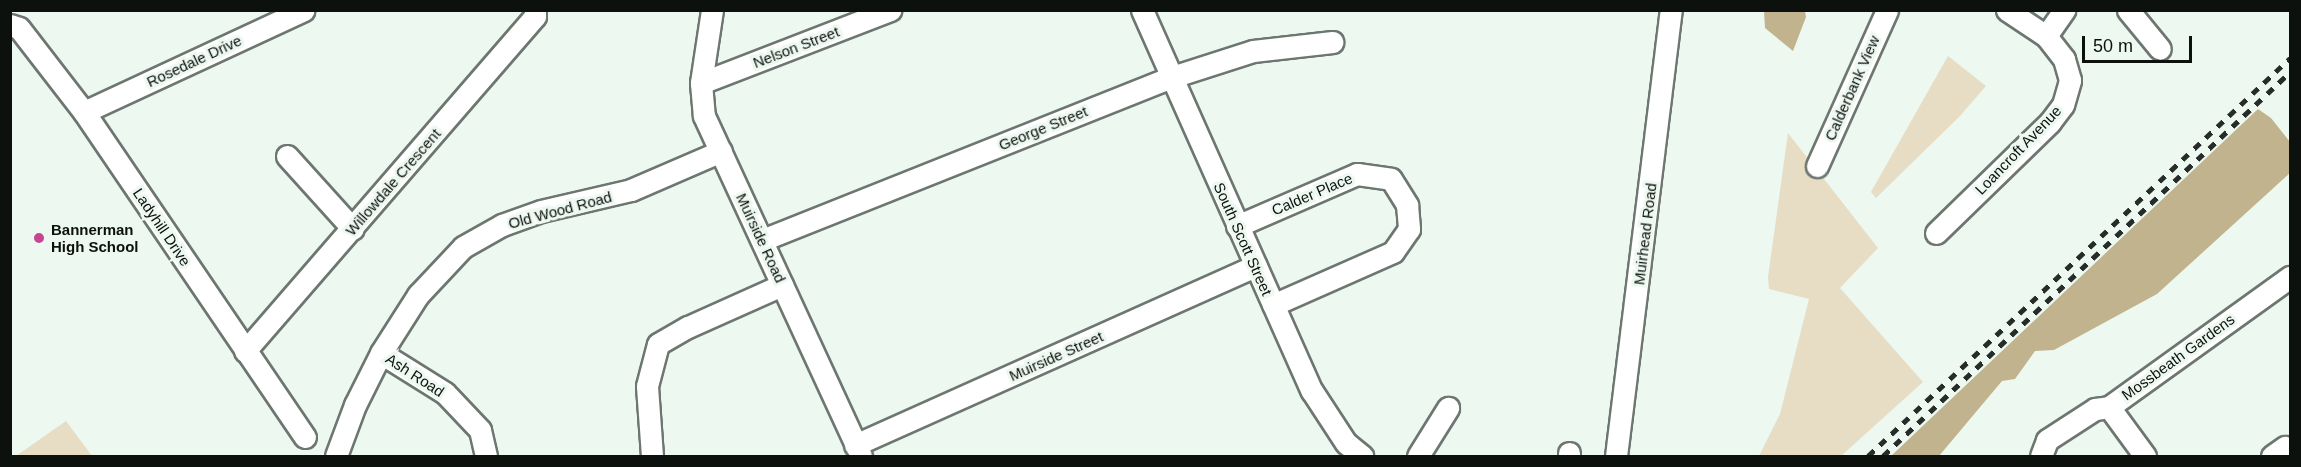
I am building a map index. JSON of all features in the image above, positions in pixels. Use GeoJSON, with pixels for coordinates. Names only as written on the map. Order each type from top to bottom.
{"type":"FeatureCollection","features":[{"type":"Feature","properties":{"kind":"street","name":"Rosedale Drive"},"geometry":{"type":"LineString","coordinates":[[84,112],[304,10]]}},
{"type":"Feature","properties":{"kind":"street","name":"Willowdale Crescent"},"geometry":{"type":"LineString","coordinates":[[245,351],[353,229],[535,16],[535,10]]}},
{"type":"Feature","properties":{"kind":"street","name":"Muirside Road"},"geometry":{"type":"LineString","coordinates":[[712,10],[701,83],[704,116],[858,451]]}},
{"type":"Feature","properties":{"kind":"street","name":"Nelson Street"},"geometry":{"type":"LineString","coordinates":[[701,83],[890,10]]}},
{"type":"Feature","properties":{"kind":"street","name":"South Scott Street"},"geometry":{"type":"LineString","coordinates":[[1142,10],[1312,391],[1346,443],[1362,456]]}},
{"type":"Feature","properties":{"kind":"street","name":"Muirhead Road"},"geometry":{"type":"LineString","coordinates":[[1616,456],[1671,10]]}},
{"type":"Feature","properties":{"kind":"street","name":"Calderbank View"},"geometry":{"type":"LineString","coordinates":[[1817,166],[1887,10]]}},
{"type":"Feature","properties":{"kind":"street","name":"Loancroft Avenue"},"geometry":{"type":"LineString","coordinates":[[1936,233],[2050,122],[2063,105],[2070,80],[2064,59],[2046,36],[2007,10]]}},
{"type":"Feature","properties":{"kind":"street"},"geometry":{"type":"LineString","coordinates":[[2046,36],[2064,10]]}},
{"type":"Feature","properties":{"kind":"street"},"geometry":{"type":"LineString","coordinates":[[2128,10],[2160,50]]}},
{"type":"Feature","properties":{"kind":"street","name":"Ladyhill Drive"},"geometry":{"type":"LineString","coordinates":[[10,25],[19,28],[84,112],[305,437]]}},
{"type":"Feature","properties":{"kind":"street","name":"George Street"},"geometry":{"type":"LineString","coordinates":[[762,240],[1172,77],[1253,51],[1332,42]]}},
{"type":"Feature","properties":{"kind":"street","name":"Old Wood Road"},"geometry":{"type":"LineString","coordinates":[[336,456],[355,405],[381,353],[418,295],[463,248],[502,225],[541,211],[632,190],[721,151]]}},
{"type":"Feature","properties":{"kind":"street"},"geometry":{"type":"LineString","coordinates":[[286,156],[353,229]]}},
{"type":"Feature","properties":{"kind":"street","name":"Calder Place"},"geometry":{"type":"LineString","coordinates":[[1237,226],[1357,174],[1391,179],[1407,205],[1409,230],[1393,252],[1273,305]]}},
{"type":"Feature","properties":{"kind":"street","name":"Muirside Street"},"geometry":{"type":"LineString","coordinates":[[858,451],[1256,266]]}},
{"type":"Feature","properties":{"kind":"street","name":"Mossbeath Gardens"},"geometry":{"type":"LineString","coordinates":[[2041,456],[2047,440],[2095,409],[2109,407],[2290,277]]}},
{"type":"Feature","properties":{"kind":"street"},"geometry":{"type":"LineString","coordinates":[[652,456],[647,386],[658,344],[688,327],[782,285]]}},
{"type":"Feature","properties":{"kind":"street","name":"Ash Road"},"geometry":{"type":"LineString","coordinates":[[381,353],[445,393],[480,429],[486,456]]}},
{"type":"Feature","properties":{"kind":"street"},"geometry":{"type":"LineString","coordinates":[[2109,407],[2145,456]]}},
{"type":"Feature","properties":{"kind":"street"},"geometry":{"type":"LineString","coordinates":[[1418,456],[1448,408]]}},
{"type":"Feature","properties":{"kind":"shaded area"},"geometry":{"type":"Polygon","coordinates":[[[1764,11],[1805,11],[1806,17],[1793,51],[1765,28],[1764,11]]]}},
{"type":"Feature","properties":{"kind":"shaded area"},"geometry":{"type":"Polygon","coordinates":[[[1948,56],[1986,86],[1960,116],[1876,198],[1871,192],[1948,56]]]}},
{"type":"Feature","properties":{"kind":"shaded area"},"geometry":{"type":"Polygon","coordinates":[[[2258,109],[2271,118],[2290,142],[2290,173],[2157,294],[2054,350],[2035,351],[2015,379],[2002,381],[1939,456],[1891,456],[2258,109]]]}},
{"type":"Feature","properties":{"kind":"shaded area"},"geometry":{"type":"Polygon","coordinates":[[[1788,133],[1878,248],[1840,288],[1923,382],[1841,456],[1759,456],[1780,414],[1809,299],[1769,289],[1768,277],[1788,133]]]}},
{"type":"Feature","properties":{"kind":"shaded area"},"geometry":{"type":"Polygon","coordinates":[[[66,421],[92,456],[16,456],[66,421]]]}},
{"type":"Feature","properties":{"kind":"railway"},"geometry":{"type":"LineString","coordinates":[[1868,456],[2290,58]]}},
{"type":"Feature","properties":{"kind":"railway"},"geometry":{"type":"LineString","coordinates":[[1883,456],[2290,72]]}},
{"type":"Feature","properties":{"kind":"place","name":"Bannerman High School"},"geometry":{"type":"Point","coordinates":[39,238]}}]}
